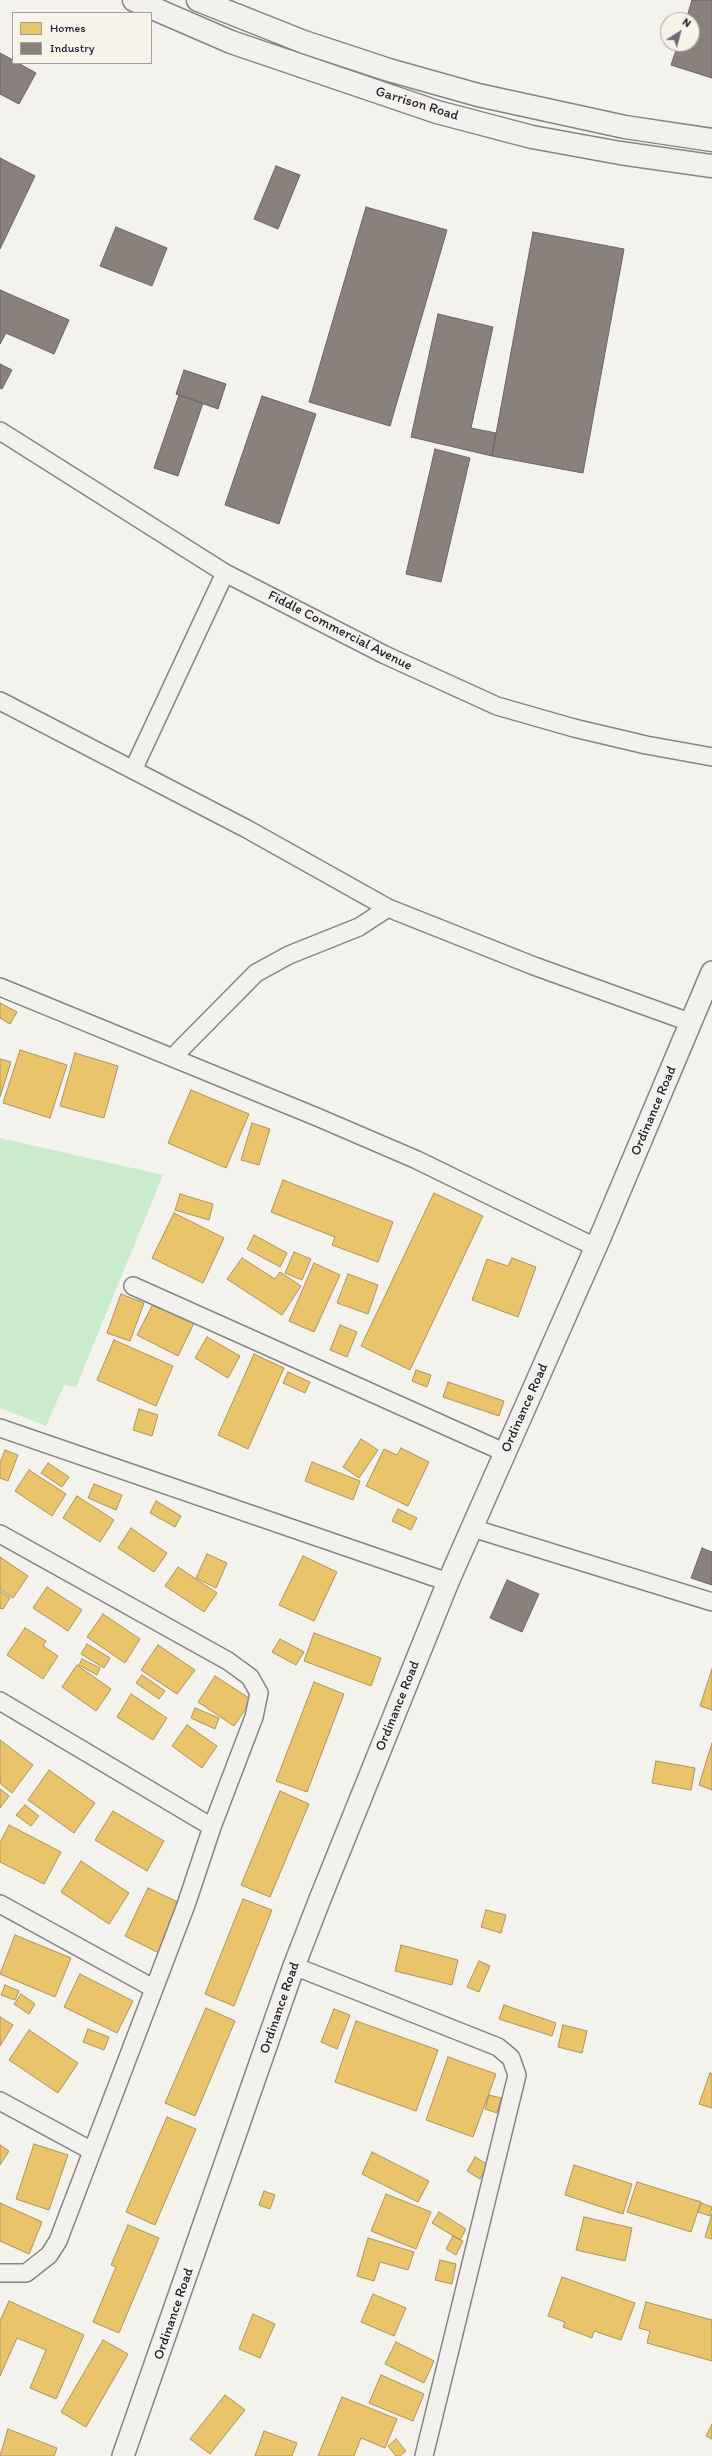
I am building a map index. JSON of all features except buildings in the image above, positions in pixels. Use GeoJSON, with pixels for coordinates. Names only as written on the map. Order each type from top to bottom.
{"type":"FeatureCollection","features":[{"type":"Feature","properties":{"kind":"main road","name":"Garrison Road"},"geometry":{"type":"LineString","coordinates":[[134,0],[231,42],[437,112],[532,137],[620,154],[711,166]]}},
{"type":"Feature","properties":{"kind":"main road","name":"Garrison Road"},"geometry":{"type":"LineString","coordinates":[[198,0],[304,42],[389,70],[478,95],[625,127],[711,139]]}},
{"type":"Feature","properties":{"kind":"street","name":"Fiddle Commercial Avenue"},"geometry":{"type":"LineString","coordinates":[[0,431],[225,572],[385,655],[497,706],[588,732],[646,745],[712,757]]}},
{"type":"Feature","properties":{"kind":"street"},"geometry":{"type":"LineString","coordinates":[[133,770],[225,572]]}},
{"type":"Feature","properties":{"kind":"street"},"geometry":{"type":"LineString","coordinates":[[0,702],[247,829],[388,908],[534,966],[692,1023]]}},
{"type":"Feature","properties":{"kind":"street"},"geometry":{"type":"LineString","coordinates":[[173,1057],[256,973],[289,955],[359,926],[388,908]]}},
{"type":"Feature","properties":{"kind":"street","name":"Ordinance Road"},"geometry":{"type":"LineString","coordinates":[[123,2456],[294,1966],[448,1582],[692,1023],[712,972]]}},
{"type":"Feature","properties":{"kind":"street"},"geometry":{"type":"LineString","coordinates":[[0,987],[173,1057],[417,1160],[595,1247]]}},
{"type":"Feature","properties":{"kind":"street"},"geometry":{"type":"LineString","coordinates":[[133,1286],[506,1452]]}},
{"type":"Feature","properties":{"kind":"street"},"geometry":{"type":"LineString","coordinates":[[0,1428],[448,1582]]}},
{"type":"Feature","properties":{"kind":"street"},"geometry":{"type":"LineString","coordinates":[[472,1528],[712,1602]]}},
{"type":"Feature","properties":{"kind":"street"},"geometry":{"type":"LineString","coordinates":[[0,1534],[228,1661],[250,1677],[259,1693],[254,1717],[212,1827],[186,1905],[153,1988],[58,2241],[49,2255],[26,2273],[0,2273]]}},
{"type":"Feature","properties":{"kind":"street"},"geometry":{"type":"LineString","coordinates":[[0,1701],[212,1827]]}},
{"type":"Feature","properties":{"kind":"street"},"geometry":{"type":"LineString","coordinates":[[0,1904],[153,1988]]}},
{"type":"Feature","properties":{"kind":"street"},"geometry":{"type":"LineString","coordinates":[[294,1966],[498,2048],[511,2058],[517,2074],[424,2456]]}},
{"type":"Feature","properties":{"kind":"street"},"geometry":{"type":"LineString","coordinates":[[0,2102],[92,2151]]}},
{"type":"Feature","properties":{"kind":"green space"},"geometry":{"type":"Polygon","coordinates":[[[0,1138],[163,1175],[76,1387],[64,1385],[46,1426],[0,1408],[0,1138]]]}}]}
